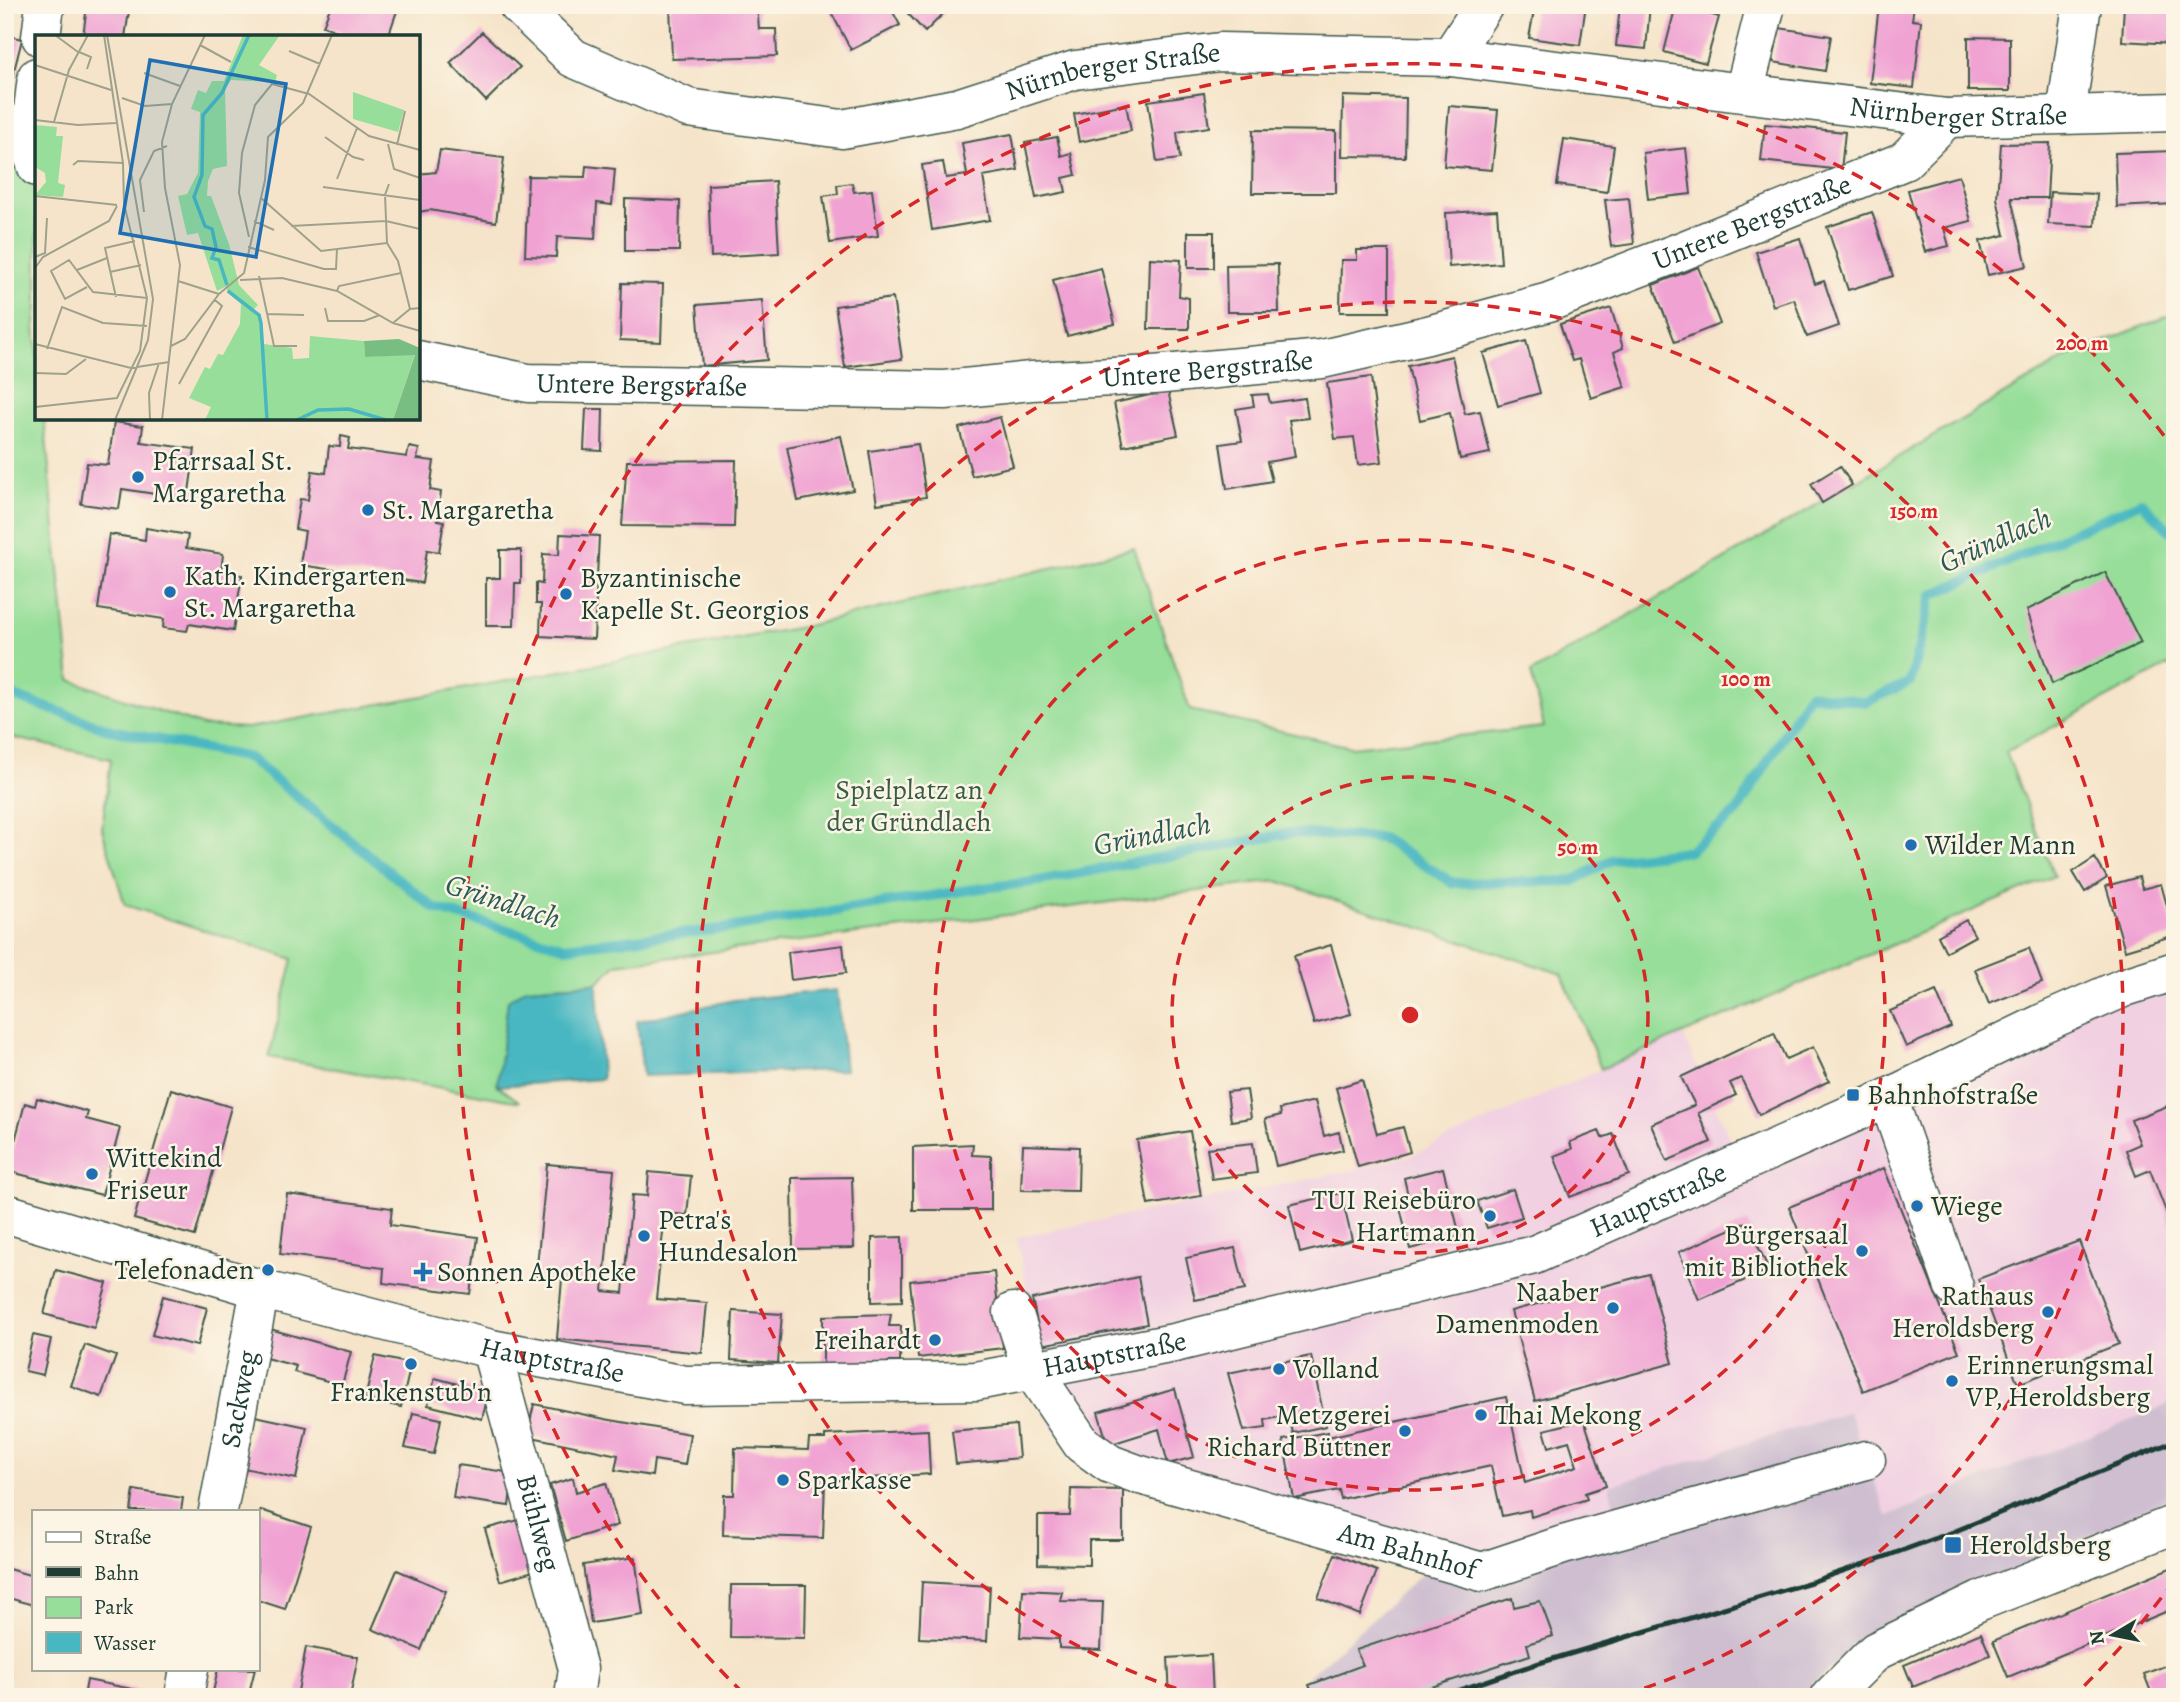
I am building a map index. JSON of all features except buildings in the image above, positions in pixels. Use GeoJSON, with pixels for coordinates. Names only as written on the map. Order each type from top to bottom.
{"type":"FeatureCollection","features":[{"type":"Feature","properties":{"kind":"street"},"geometry":{"type":"LineString","coordinates":[[41,35],[45,5]]}},
{"type":"Feature","properties":{"kind":"street","name":"Nürnberger Straße"},"geometry":{"type":"LineString","coordinates":[[518,5],[573,58],[688,108],[842,129],[957,108],[1074,70],[1210,53],[1450,57],[1947,118],[2175,112]]}},
{"type":"Feature","properties":{"kind":"street"},"geometry":{"type":"LineString","coordinates":[[1450,57],[1484,5]]}},
{"type":"Feature","properties":{"kind":"street"},"geometry":{"type":"LineString","coordinates":[[1744,92],[1766,5]]}},
{"type":"Feature","properties":{"kind":"street"},"geometry":{"type":"LineString","coordinates":[[2066,114],[2082,5]]}},
{"type":"Feature","properties":{"kind":"street"},"geometry":{"type":"LineString","coordinates":[[35,94],[29,144],[35,161]]}},
{"type":"Feature","properties":{"kind":"street","name":"Untere Bergstraße"},"geometry":{"type":"LineString","coordinates":[[420,360],[528,383],[945,390],[1031,381],[1154,375],[1322,359],[1428,335],[1549,302],[1677,253],[1905,161],[1947,118]]}},
{"type":"Feature","properties":{"kind":"street","name":"Hauptstraße"},"geometry":{"type":"LineString","coordinates":[[5,1213],[260,1289],[491,1349],[685,1385],[975,1381],[1174,1343],[1534,1255],[1888,1098],[2043,1023],[2125,987],[2175,971]]}},
{"type":"Feature","properties":{"kind":"street"},"geometry":{"type":"LineString","coordinates":[[1888,1098],[1954,1287]]}},
{"type":"Feature","properties":{"kind":"street","name":"Sackweg"},"geometry":{"type":"LineString","coordinates":[[218,1510],[260,1289]]}},
{"type":"Feature","properties":{"kind":"street","name":"Am Bahnhof"},"geometry":{"type":"LineString","coordinates":[[1013,1312],[1032,1370],[1082,1444],[1100,1459],[1122,1469],[1482,1572],[1563,1545],[1866,1460]]}},
{"type":"Feature","properties":{"kind":"street","name":"Bühlweg"},"geometry":{"type":"LineString","coordinates":[[491,1349],[579,1669],[574,1697]]}},
{"type":"Feature","properties":{"kind":"street"},"geometry":{"type":"LineString","coordinates":[[1830,1697],[1876,1651],[1980,1601],[2175,1524]]}},
{"type":"Feature","properties":{"kind":"street"},"geometry":{"type":"LineString","coordinates":[[184,1697],[189,1670]]}},
{"type":"Feature","properties":{"kind":"shaded area"},"geometry":{"type":"Polygon","coordinates":[[[2175,975],[2175,1402],[1886,1516],[1609,1486],[1618,1517],[1430,1567],[1052,1430],[1017,1237],[1354,1170],[1410,1156],[1601,1069],[1683,1035],[1731,1141],[2126,990],[2175,975]]]}},
{"type":"Feature","properties":{"kind":"shaded area"},"geometry":{"type":"Polygon","coordinates":[[[2175,1402],[2175,1496],[1861,1641],[1804,1693],[1783,1697],[1309,1697],[1303,1681],[1430,1567],[1617,1517],[1609,1486],[1849,1412],[1887,1516],[2175,1402]]]}},
{"type":"Feature","properties":{"kind":"green space","name":"Spielplatz an der Gründlach"},"geometry":{"type":"Polygon","coordinates":[[[5,142],[9,142],[35,187],[35,420],[44,420],[70,680],[203,726],[248,728],[802,627],[1134,548],[1190,710],[1351,747],[1544,727],[1531,673],[2073,354],[2175,313],[2175,662],[2006,752],[2054,876],[1601,1069],[1562,974],[1277,881],[617,964],[597,983],[527,988],[497,1085],[520,1102],[269,1057],[293,959],[125,905],[102,829],[111,759],[5,736],[5,142]]]}},
{"type":"Feature","properties":{"kind":"water"},"geometry":{"type":"Polygon","coordinates":[[[597,983],[602,1079],[497,1086],[508,1000],[527,988],[597,983]]]}},
{"type":"Feature","properties":{"kind":"water"},"geometry":{"type":"Polygon","coordinates":[[[837,990],[845,1070],[643,1076],[637,1021],[734,1000],[837,990]]]}},
{"type":"Feature","properties":{"kind":"waterway","name":"Gründlach"},"geometry":{"type":"LineString","coordinates":[[5,693],[111,730],[249,758],[434,908],[565,947],[722,929],[1033,882],[1290,833],[1381,838],[1453,883],[1573,881],[1611,860],[1689,851],[1737,812],[1809,694],[1866,702],[1910,682],[1932,595],[2141,502],[2175,536]]}},
{"type":"Feature","properties":{"kind":"railway"},"geometry":{"type":"LineString","coordinates":[[1439,1697],[1536,1664],[1811,1582],[1887,1556],[1953,1532],[2175,1441]]}},
{"type":"Feature","properties":{"kind":"place","name":"Pfarrsaal St. Margaretha"},"geometry":{"type":"Point","coordinates":[138,477]}},
{"type":"Feature","properties":{"kind":"place","name":"St. Margaretha"},"geometry":{"type":"Point","coordinates":[368,510]}},
{"type":"Feature","properties":{"kind":"place","name":"Kath. Kindergarten St. Margaretha"},"geometry":{"type":"Point","coordinates":[170,592]}},
{"type":"Feature","properties":{"kind":"place","name":"Byzantinische Kapelle St. Georgios"},"geometry":{"type":"Point","coordinates":[566,594]}},
{"type":"Feature","properties":{"kind":"place","name":"Wilder Mann"},"geometry":{"type":"Point","coordinates":[1911,845]}},
{"type":"Feature","properties":{"kind":"place","name":"Bahnhofstraße"},"geometry":{"type":"Point","coordinates":[1853,1095]}},
{"type":"Feature","properties":{"kind":"place","name":"Wittekind Friseur"},"geometry":{"type":"Point","coordinates":[92,1174]}},
{"type":"Feature","properties":{"kind":"place","name":"Wiege"},"geometry":{"type":"Point","coordinates":[1917,1206]}},
{"type":"Feature","properties":{"kind":"place","name":"TUI Reisebüro Hartmann"},"geometry":{"type":"Point","coordinates":[1490,1216]}},
{"type":"Feature","properties":{"kind":"place","name":"Petra's Hundesalon"},"geometry":{"type":"Point","coordinates":[644,1236]}},
{"type":"Feature","properties":{"kind":"place","name":"Bürgersaal mit Bibliothek"},"geometry":{"type":"Point","coordinates":[1862,1251]}},
{"type":"Feature","properties":{"kind":"place","name":"Telefonaden"},"geometry":{"type":"Point","coordinates":[268,1270]}},
{"type":"Feature","properties":{"kind":"place","name":"Sonnen Apotheke"},"geometry":{"type":"Point","coordinates":[423,1272]}},
{"type":"Feature","properties":{"kind":"place","name":"Naaber Damenmoden"},"geometry":{"type":"Point","coordinates":[1613,1308]}},
{"type":"Feature","properties":{"kind":"place","name":"Rathaus Heroldsberg"},"geometry":{"type":"Point","coordinates":[2048,1312]}},
{"type":"Feature","properties":{"kind":"place","name":"Freihardt"},"geometry":{"type":"Point","coordinates":[935,1340]}},
{"type":"Feature","properties":{"kind":"place","name":"Frankenstub'n"},"geometry":{"type":"Point","coordinates":[411,1364]}},
{"type":"Feature","properties":{"kind":"place","name":"Volland"},"geometry":{"type":"Point","coordinates":[1279,1369]}},
{"type":"Feature","properties":{"kind":"place","name":"Erinnerungsmal VP, Heroldsberg"},"geometry":{"type":"Point","coordinates":[1952,1381]}},
{"type":"Feature","properties":{"kind":"place","name":"Thai Mekong"},"geometry":{"type":"Point","coordinates":[1481,1415]}},
{"type":"Feature","properties":{"kind":"place","name":"Metzgerei Richard Büttner"},"geometry":{"type":"Point","coordinates":[1405,1431]}},
{"type":"Feature","properties":{"kind":"place","name":"Sparkasse"},"geometry":{"type":"Point","coordinates":[783,1480]}},
{"type":"Feature","properties":{"kind":"place","name":"Heroldsberg"},"geometry":{"type":"Point","coordinates":[1953,1545]}}]}
